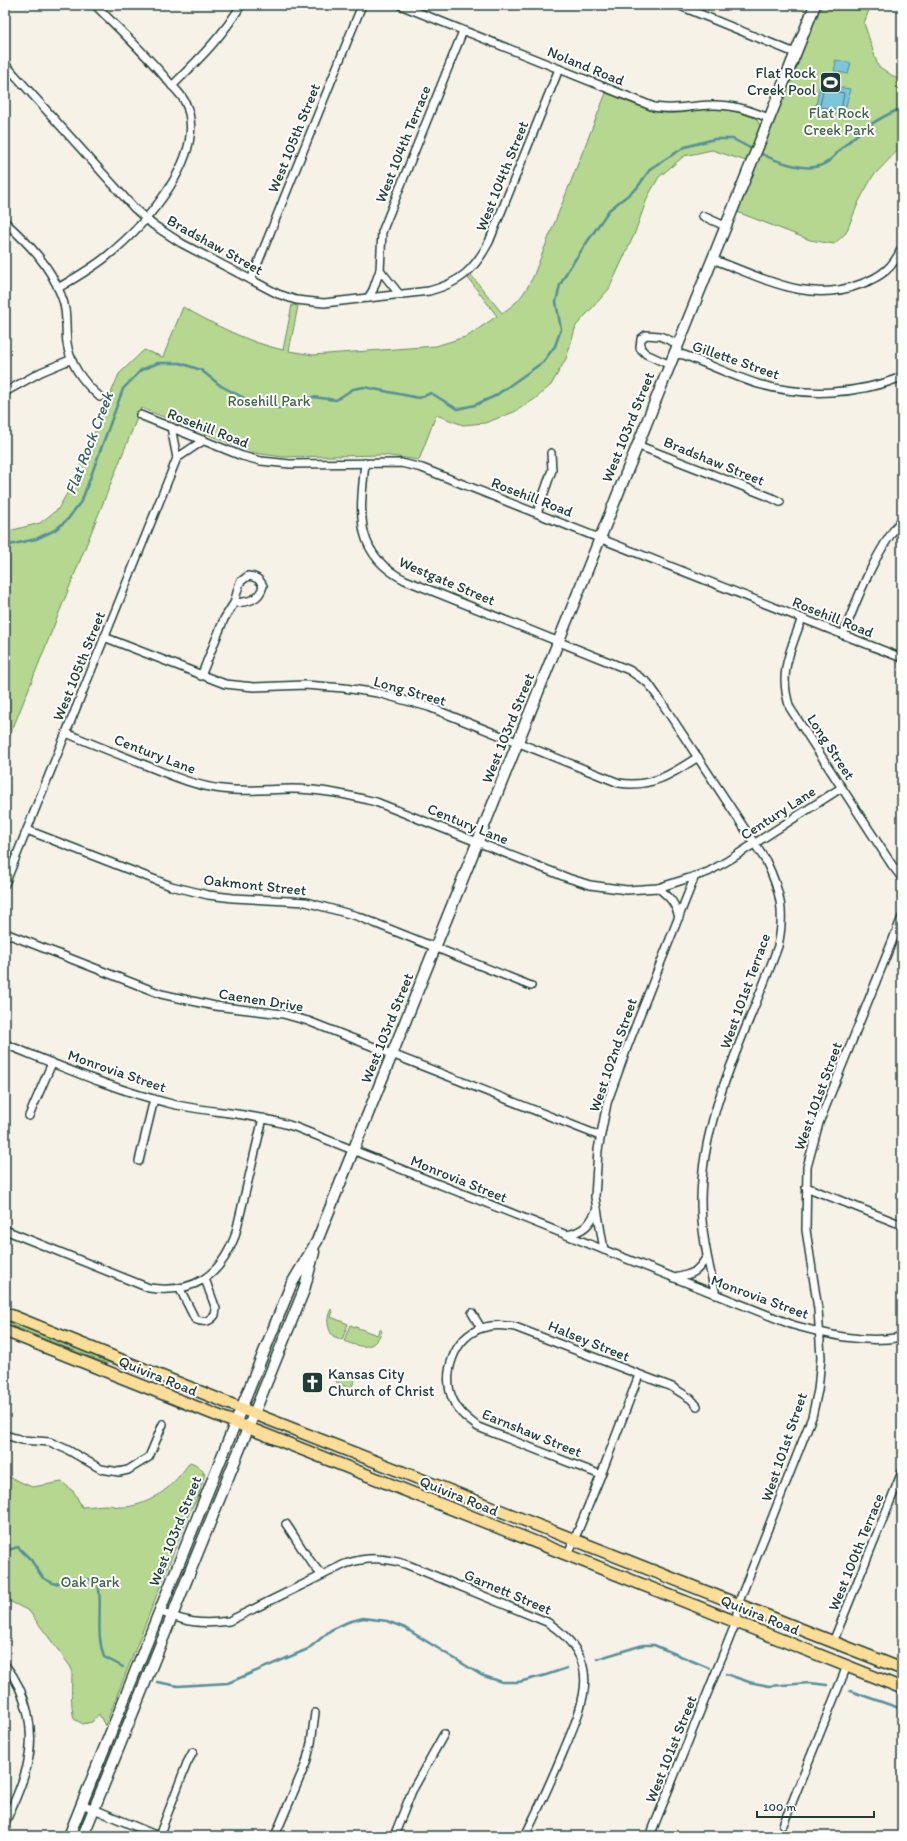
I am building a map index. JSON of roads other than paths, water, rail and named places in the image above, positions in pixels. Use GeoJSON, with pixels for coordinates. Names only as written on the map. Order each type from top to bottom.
{"type":"FeatureCollection","features":[{"type":"Feature","properties":{"kind":"main road","name":"West 103rd Street"},"geometry":{"type":"LineString","coordinates":[[83,1836],[173,1617],[304,1290],[317,1241],[815,5]]}},
{"type":"Feature","properties":{"kind":"main road","name":"West 103rd Street"},"geometry":{"type":"LineString","coordinates":[[69,1836],[240,1408],[291,1285],[317,1241]]}},
{"type":"Feature","properties":{"kind":"main road","name":"Quivira Road"},"geometry":{"type":"LineString","coordinates":[[5,1313],[255,1414],[902,1669]]}},
{"type":"Feature","properties":{"kind":"main road","name":"Quivira Road"},"geometry":{"type":"LineString","coordinates":[[5,1331],[902,1688]]}},
{"type":"Feature","properties":{"kind":"street"},"geometry":{"type":"LineString","coordinates":[[58,288],[93,267],[106,257],[145,217],[178,173],[190,143],[191,128],[185,101],[154,64],[95,5]]}},
{"type":"Feature","properties":{"kind":"street"},"geometry":{"type":"LineString","coordinates":[[172,86],[223,31],[241,5]]}},
{"type":"Feature","properties":{"kind":"street","name":"West 105th Street"},"geometry":{"type":"LineString","coordinates":[[251,280],[362,5]]}},
{"type":"Feature","properties":{"kind":"street","name":"Noland Road"},"geometry":{"type":"LineString","coordinates":[[400,5],[654,107],[678,109],[710,105],[724,105],[740,108],[769,118]]}},
{"type":"Feature","properties":{"kind":"street"},"geometry":{"type":"LineString","coordinates":[[678,5],[795,53]]}},
{"type":"Feature","properties":{"kind":"street","name":"West 104th Terrace"},"geometry":{"type":"LineString","coordinates":[[368,298],[373,290],[380,270],[382,232],[463,31]]}},
{"type":"Feature","properties":{"kind":"street","name":"Bradshaw Street"},"geometry":{"type":"LineString","coordinates":[[5,64],[134,208],[171,238],[278,294],[300,301],[324,303],[429,291],[453,282]]}},
{"type":"Feature","properties":{"kind":"street","name":"West 104th Street"},"geometry":{"type":"LineString","coordinates":[[453,282],[467,274],[473,268],[489,242],[559,69]]}},
{"type":"Feature","properties":{"kind":"street"},"geometry":{"type":"LineString","coordinates":[[703,216],[725,226]]}},
{"type":"Feature","properties":{"kind":"street"},"geometry":{"type":"LineString","coordinates":[[5,222],[43,260],[58,288],[64,305],[67,345],[77,372],[84,382],[100,397]]}},
{"type":"Feature","properties":{"kind":"street"},"geometry":{"type":"LineString","coordinates":[[712,259],[789,288],[816,292],[836,291],[853,288],[869,282],[885,272],[893,265],[902,247]]}},
{"type":"Feature","properties":{"kind":"street"},"geometry":{"type":"LineString","coordinates":[[380,270],[400,295]]}},
{"type":"Feature","properties":{"kind":"street"},"geometry":{"type":"LineString","coordinates":[[670,364],[646,354],[640,348],[641,340],[646,335],[650,334],[678,344]]}},
{"type":"Feature","properties":{"kind":"street","name":"Gillette Street"},"geometry":{"type":"LineString","coordinates":[[674,354],[684,355],[757,383],[786,390],[826,393],[884,384],[902,377]]}},
{"type":"Feature","properties":{"kind":"street"},"geometry":{"type":"LineString","coordinates":[[5,392],[41,372],[72,359]]}},
{"type":"Feature","properties":{"kind":"street","name":"Rosehill Road"},"geometry":{"type":"LineString","coordinates":[[140,415],[242,456],[279,463],[401,463],[422,468],[902,658]]}},
{"type":"Feature","properties":{"kind":"street"},"geometry":{"type":"LineString","coordinates":[[171,427],[177,458],[204,440]]}},
{"type":"Feature","properties":{"kind":"street","name":"Bradshaw Street"},"geometry":{"type":"LineString","coordinates":[[637,444],[780,502]]}},
{"type":"Feature","properties":{"kind":"street"},"geometry":{"type":"LineString","coordinates":[[537,514],[552,470],[551,453]]}},
{"type":"Feature","properties":{"kind":"street","name":"West 105th Street"},"geometry":{"type":"LineString","coordinates":[[5,884],[177,458]]}},
{"type":"Feature","properties":{"kind":"street","name":"Westgate Street"},"geometry":{"type":"LineString","coordinates":[[365,463],[361,512],[363,532],[370,550],[382,565],[394,575],[405,580],[558,642]]}},
{"type":"Feature","properties":{"kind":"street"},"geometry":{"type":"LineString","coordinates":[[843,635],[870,570],[883,547],[902,519]]}},
{"type":"Feature","properties":{"kind":"street"},"geometry":{"type":"LineString","coordinates":[[201,676],[224,618],[234,603],[237,589],[244,578],[253,577],[261,582],[263,586],[258,597],[246,602],[234,603]]}},
{"type":"Feature","properties":{"kind":"street","name":"Long Street"},"geometry":{"type":"LineString","coordinates":[[802,618],[786,663],[784,674],[786,696],[796,717],[841,788],[902,878]]}},
{"type":"Feature","properties":{"kind":"street","name":"Long Street"},"geometry":{"type":"LineString","coordinates":[[104,637],[201,676],[233,686],[305,685],[344,688],[378,693],[429,708],[606,778],[627,784],[656,782],[671,775],[698,757]]}},
{"type":"Feature","properties":{"kind":"street","name":"West 101st Terrace"},"geometry":{"type":"LineString","coordinates":[[558,642],[629,670],[648,683],[766,861],[778,888],[782,908],[781,932],[774,960],[721,1090],[709,1135],[704,1164],[701,1200],[706,1258],[716,1295]]}},
{"type":"Feature","properties":{"kind":"street","name":"Century Lane"},"geometry":{"type":"LineString","coordinates":[[66,733],[180,779],[202,786],[236,790],[292,789],[320,791],[347,795],[376,802],[568,878],[590,885],[627,890],[658,888],[708,872],[841,788]]}},
{"type":"Feature","properties":{"kind":"street","name":"Oakmont Street"},"geometry":{"type":"LineString","coordinates":[[27,830],[171,886],[208,895],[233,898],[306,902],[333,908],[364,918],[531,986]]}},
{"type":"Feature","properties":{"kind":"street","name":"West 102nd Street"},"geometry":{"type":"LineString","coordinates":[[604,1250],[595,1198],[596,1167],[600,1136],[607,1103],[614,1081],[695,876]]}},
{"type":"Feature","properties":{"kind":"street"},"geometry":{"type":"LineString","coordinates":[[658,888],[668,895],[675,903],[679,917]]}},
{"type":"Feature","properties":{"kind":"street","name":"West 101st Street"},"geometry":{"type":"LineString","coordinates":[[650,1836],[736,1622],[738,1604],[812,1417],[818,1390],[820,1370],[820,1332],[806,1230],[807,1168],[819,1123],[902,917]]}},
{"type":"Feature","properties":{"kind":"street","name":"Caenen Drive"},"geometry":{"type":"LineString","coordinates":[[5,933],[161,994],[203,1004],[282,1014],[328,1028],[600,1136]]}},
{"type":"Feature","properties":{"kind":"street","name":"Monrovia Street"},"geometry":{"type":"LineString","coordinates":[[5,1044],[106,1085],[154,1099],[185,1106],[243,1114],[295,1127],[793,1325],[848,1338],[874,1340],[902,1337]]}},
{"type":"Feature","properties":{"kind":"street"},"geometry":{"type":"LineString","coordinates":[[30,1116],[52,1063]]}},
{"type":"Feature","properties":{"kind":"street"},"geometry":{"type":"LineString","coordinates":[[139,1161],[154,1099]]}},
{"type":"Feature","properties":{"kind":"street"},"geometry":{"type":"LineString","coordinates":[[5,1230],[149,1288],[164,1290],[180,1289],[192,1286],[205,1279],[222,1263],[230,1251],[235,1236],[263,1118]]}},
{"type":"Feature","properties":{"kind":"street"},"geometry":{"type":"LineString","coordinates":[[806,1187],[902,1225]]}},
{"type":"Feature","properties":{"kind":"street"},"geometry":{"type":"LineString","coordinates":[[567,1235],[580,1232],[592,1221],[597,1209]]}},
{"type":"Feature","properties":{"kind":"street"},"geometry":{"type":"LineString","coordinates":[[674,1278],[688,1275],[699,1270],[706,1258]]}},
{"type":"Feature","properties":{"kind":"street"},"geometry":{"type":"LineString","coordinates":[[180,1289],[195,1319],[204,1322],[215,1315],[216,1309],[205,1279]]}},
{"type":"Feature","properties":{"kind":"street"},"geometry":{"type":"LineString","coordinates":[[472,1314],[481,1328]]}},
{"type":"Feature","properties":{"kind":"street","name":"Halsey Street"},"geometry":{"type":"LineString","coordinates":[[481,1328],[502,1325],[522,1328],[682,1392],[697,1406]]}},
{"type":"Feature","properties":{"kind":"street","name":"Earnshaw Street"},"geometry":{"type":"LineString","coordinates":[[481,1328],[471,1334],[458,1346],[450,1363],[448,1380],[453,1402],[462,1414],[478,1427],[601,1475]]}},
{"type":"Feature","properties":{"kind":"street"},"geometry":{"type":"LineString","coordinates":[[568,1555],[601,1475],[639,1374]]}},
{"type":"Feature","properties":{"kind":"street"},"geometry":{"type":"LineString","coordinates":[[5,1435],[22,1440],[50,1442],[68,1450],[101,1469],[119,1472],[128,1470],[150,1457],[163,1424]]}},
{"type":"Feature","properties":{"kind":"street","name":"West 100th Terrace"},"geometry":{"type":"LineString","coordinates":[[833,1642],[902,1472]]}},
{"type":"Feature","properties":{"kind":"street"},"geometry":{"type":"LineString","coordinates":[[286,1524],[302,1547],[310,1563],[322,1575]]}},
{"type":"Feature","properties":{"kind":"street","name":"Garnett Street"},"geometry":{"type":"LineString","coordinates":[[159,1611],[173,1617],[196,1623],[210,1624],[229,1621],[322,1575],[359,1560],[378,1558],[394,1560],[547,1622],[564,1634],[574,1646],[584,1672],[585,1686],[583,1701],[552,1781],[525,1836]]}},
{"type":"Feature","properties":{"kind":"street"},"geometry":{"type":"LineString","coordinates":[[5,1665],[17,1683],[24,1699],[29,1716],[31,1736],[27,1766],[5,1823]]}},
{"type":"Feature","properties":{"kind":"street"},"geometry":{"type":"LineString","coordinates":[[783,1825],[847,1666]]}},
{"type":"Feature","properties":{"kind":"street"},"geometry":{"type":"LineString","coordinates":[[275,1836],[306,1763],[311,1743],[315,1713]]}},
{"type":"Feature","properties":{"kind":"street"},"geometry":{"type":"LineString","coordinates":[[394,1836],[412,1791],[444,1734]]}},
{"type":"Feature","properties":{"kind":"street"},"geometry":{"type":"LineString","coordinates":[[82,1804],[158,1836],[187,1763],[193,1752]]}},
{"type":"Feature","properties":{"kind":"water"},"geometry":{"type":"Polygon","coordinates":[[[835,60],[851,63],[848,74],[834,71],[835,60]]]}},
{"type":"Feature","properties":{"kind":"water"},"geometry":{"type":"Polygon","coordinates":[[[820,84],[850,89],[844,115],[815,111],[820,84]]]}},
{"type":"Feature","properties":{"kind":"waterway","name":"Flat Rock Creek"},"geometry":{"type":"LineString","coordinates":[[762,154],[774,160],[798,166],[813,167],[823,165],[863,130],[878,120],[902,108]]}},
{"type":"Feature","properties":{"kind":"waterway","name":"Flat Rock Creek"},"geometry":{"type":"LineString","coordinates":[[5,546],[36,539],[55,530],[68,519],[82,500],[123,389],[141,370],[158,363],[180,363],[201,370],[221,386],[248,400],[278,408],[313,397],[336,400],[353,389],[364,387],[419,398],[431,393],[457,409],[475,405],[495,396],[543,362],[555,346],[561,329],[556,302],[560,285],[568,270],[609,210],[637,188],[651,168],[685,147],[714,139],[733,139],[750,148]]}},
{"type":"Feature","properties":{"kind":"waterway"},"geometry":{"type":"LineString","coordinates":[[5,1551],[18,1547],[31,1560],[43,1578],[55,1584],[77,1579],[87,1579],[98,1582],[101,1648],[104,1657],[123,1667]]}},
{"type":"Feature","properties":{"kind":"waterway"},"geometry":{"type":"LineString","coordinates":[[157,1682],[178,1686],[228,1683],[308,1649],[331,1630],[348,1622],[363,1618],[387,1621],[405,1628],[481,1675],[502,1682],[519,1682],[567,1668]]}},
{"type":"Feature","properties":{"kind":"waterway"},"geometry":{"type":"LineString","coordinates":[[597,1659],[643,1645],[654,1645],[709,1668]]}},
{"type":"Feature","properties":{"kind":"waterway"},"geometry":{"type":"LineString","coordinates":[[726,1674],[749,1682],[769,1686],[810,1683],[827,1685]]}},
{"type":"Feature","properties":{"kind":"waterway"},"geometry":{"type":"LineString","coordinates":[[850,1691],[902,1709]]}},
{"type":"Feature","properties":{"kind":"place","name":"Flat Rock Creek Pool"},"geometry":{"type":"Point","coordinates":[831,82]}},
{"type":"Feature","properties":{"kind":"place","name":"Kansas City Church of Christ"},"geometry":{"type":"Point","coordinates":[312,1383]}},
{"type":"Feature","properties":{"kind":"park label","name":"Flat Rock Creek Park"},"geometry":{"type":"Point","coordinates":[839,122]}},
{"type":"Feature","properties":{"kind":"park label","name":"Rosehill Park"},"geometry":{"type":"Point","coordinates":[269,401]}},
{"type":"Feature","properties":{"kind":"park label","name":"Oak Park"},"geometry":{"type":"Point","coordinates":[90,1582]}}]}
